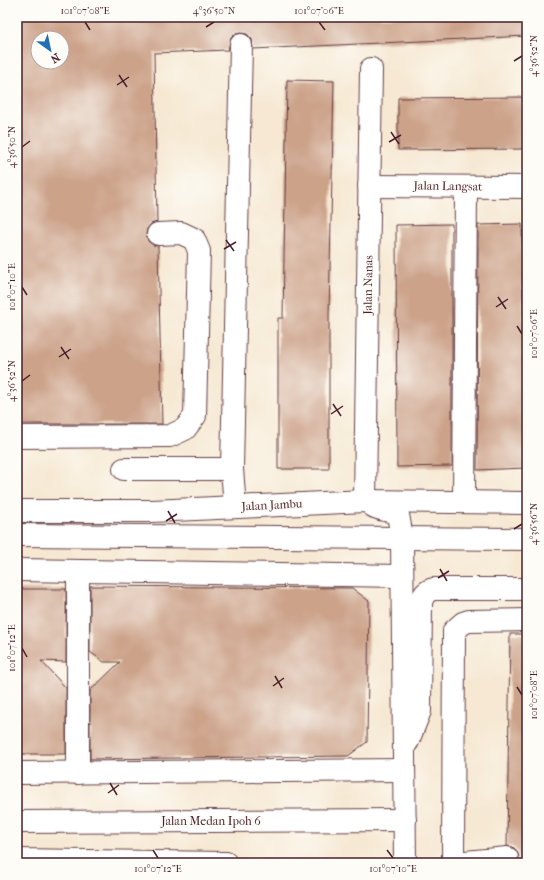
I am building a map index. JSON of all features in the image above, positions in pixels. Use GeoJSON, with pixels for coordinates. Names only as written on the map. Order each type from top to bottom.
{"type":"FeatureCollection","features":[{"type":"Feature","properties":{"kind":"street"},"geometry":{"type":"LineString","coordinates":[[235,507],[232,469],[241,45]]}},
{"type":"Feature","properties":{"kind":"street","name":"Jalan Nanas"},"geometry":{"type":"LineString","coordinates":[[365,500],[371,69]]}},
{"type":"Feature","properties":{"kind":"street","name":"Jalan Langsat"},"geometry":{"type":"LineString","coordinates":[[369,186],[527,187]]}},
{"type":"Feature","properties":{"kind":"street"},"geometry":{"type":"LineString","coordinates":[[464,502],[466,187]]}},
{"type":"Feature","properties":{"kind":"street"},"geometry":{"type":"LineString","coordinates":[[17,437],[170,436],[185,429],[195,416],[198,251],[194,239],[181,233],[158,234]]}},
{"type":"Feature","properties":{"kind":"street"},"geometry":{"type":"LineString","coordinates":[[124,469],[232,469]]}},
{"type":"Feature","properties":{"kind":"street"},"geometry":{"type":"LineString","coordinates":[[365,500],[378,509],[390,511],[398,515],[402,537],[405,863]]}},
{"type":"Feature","properties":{"kind":"street","name":"Jalan Jambu"},"geometry":{"type":"LineString","coordinates":[[17,511],[152,511],[365,500],[527,503]]}},
{"type":"Feature","properties":{"kind":"street"},"geometry":{"type":"LineString","coordinates":[[17,535],[527,538]]}},
{"type":"Feature","properties":{"kind":"street"},"geometry":{"type":"LineString","coordinates":[[17,570],[402,576]]}},
{"type":"Feature","properties":{"kind":"street"},"geometry":{"type":"LineString","coordinates":[[78,571],[78,773]]}},
{"type":"Feature","properties":{"kind":"street"},"geometry":{"type":"LineString","coordinates":[[404,761],[420,711],[423,596],[428,591],[434,589],[520,589],[520,621],[469,621],[463,623],[454,631],[454,863],[507,858]]}},
{"type":"Feature","properties":{"kind":"street"},"geometry":{"type":"LineString","coordinates":[[17,773],[78,773],[404,761]]}},
{"type":"Feature","properties":{"kind":"street","name":"Jalan Medan Ipoh 6"},"geometry":{"type":"LineString","coordinates":[[17,822],[405,820]]}},
{"type":"Feature","properties":{"kind":"street"},"geometry":{"type":"LineString","coordinates":[[17,860],[66,862],[226,863]]}},
{"type":"Feature","properties":{"kind":"building"},"geometry":{"type":"Polygon","coordinates":[[[17,17],[527,17],[527,36],[253,49],[252,39],[247,34],[241,33],[235,34],[231,38],[228,50],[154,53],[157,222],[151,224],[147,229],[146,234],[148,241],[153,245],[158,246],[162,424],[17,424],[17,17]]]}},
{"type":"Feature","properties":{"kind":"building"},"geometry":{"type":"Polygon","coordinates":[[[287,80],[334,81],[329,315],[329,469],[278,469],[278,318],[283,318],[287,80]]]}},
{"type":"Feature","properties":{"kind":"building"},"geometry":{"type":"Polygon","coordinates":[[[527,97],[527,149],[398,150],[398,98],[527,97]]]}},
{"type":"Feature","properties":{"kind":"building"},"geometry":{"type":"Polygon","coordinates":[[[452,224],[452,466],[397,467],[396,225],[452,224]]]}},
{"type":"Feature","properties":{"kind":"building"},"geometry":{"type":"Polygon","coordinates":[[[522,224],[526,468],[477,470],[478,225],[522,224]]]}},
{"type":"Feature","properties":{"kind":"building"},"geometry":{"type":"Polygon","coordinates":[[[90,586],[352,588],[369,601],[367,742],[348,756],[90,759],[90,691],[120,662],[104,662],[90,652],[90,586]]]}},
{"type":"Feature","properties":{"kind":"building"},"geometry":{"type":"Polygon","coordinates":[[[17,589],[66,589],[66,662],[41,661],[66,688],[66,754],[17,754],[17,589]]]}},
{"type":"Feature","properties":{"kind":"building"},"geometry":{"type":"Polygon","coordinates":[[[510,634],[527,634],[527,863],[518,863],[519,857],[517,851],[513,847],[507,846],[510,634]]]}}]}
